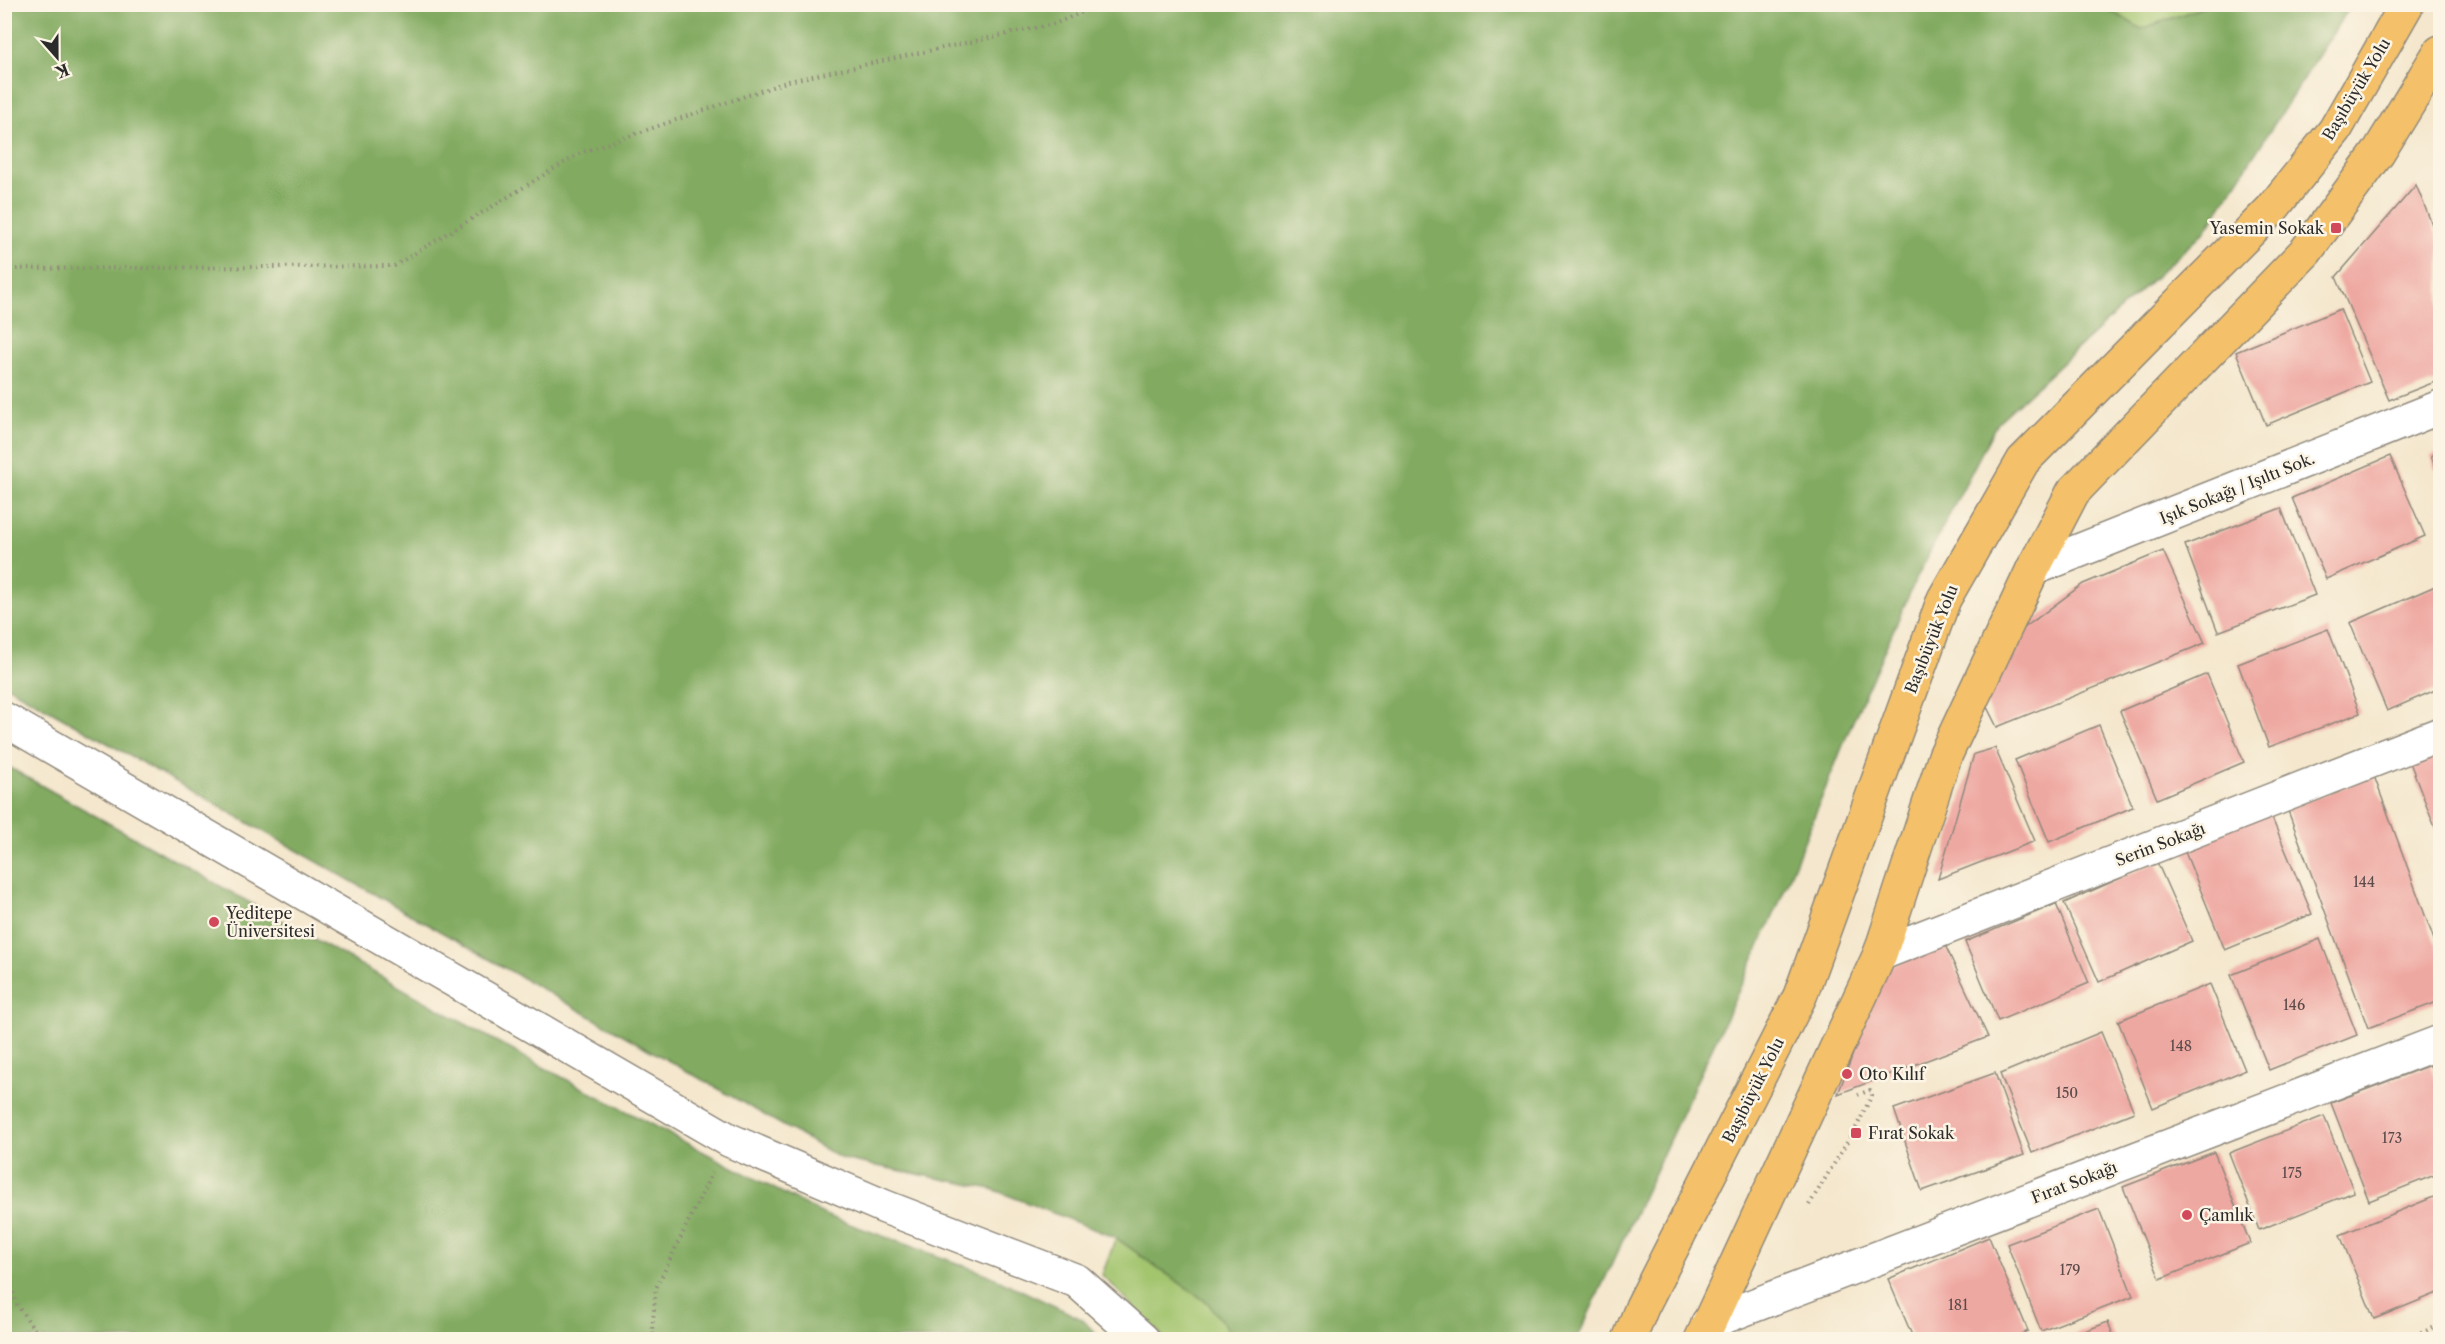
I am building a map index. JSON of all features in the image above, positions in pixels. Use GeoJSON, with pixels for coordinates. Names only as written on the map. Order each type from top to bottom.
{"type":"FeatureCollection","features":[{"type":"Feature","properties":{"kind":"main road","name":"Başıbüyük Yolu"},"geometry":{"type":"LineString","coordinates":[[1629,1340],[1642,1307],[1800,996],[1944,599],[2017,471],[2023,461],[2271,210],[2335,130],[2407,4]]}},
{"type":"Feature","properties":{"kind":"main road"},"geometry":{"type":"LineString","coordinates":[[1704,1331],[1880,954],[1945,756],[2033,569],[2073,492],[2306,251],[2378,153],[2440,52]]}},
{"type":"Feature","properties":{"kind":"street","name":"Işık Sokağı / Işıltı Sok."},"geometry":{"type":"LineString","coordinates":[[2033,569],[2440,407]]}},
{"type":"Feature","properties":{"kind":"street"},"geometry":{"type":"LineString","coordinates":[[4,719],[729,1140],[885,1207],[1077,1281],[1143,1340]]}},
{"type":"Feature","properties":{"kind":"street","name":"Serin Sokağı"},"geometry":{"type":"LineString","coordinates":[[1880,954],[2440,734]]}},
{"type":"Feature","properties":{"kind":"street","name":"Fırat Sokağı"},"geometry":{"type":"LineString","coordinates":[[1704,1331],[2440,1042]]}},
{"type":"Feature","properties":{"kind":"path"},"geometry":{"type":"LineString","coordinates":[[4,269],[394,266],[580,153],[789,81],[1054,24],[1102,4]]}},
{"type":"Feature","properties":{"kind":"path"},"geometry":{"type":"LineString","coordinates":[[1805,1211],[1857,1126],[1872,1095],[1870,1090],[1852,1097]]}},
{"type":"Feature","properties":{"kind":"path"},"geometry":{"type":"LineString","coordinates":[[655,1340],[652,1331],[656,1288],[729,1140]]}},
{"type":"Feature","properties":{"kind":"path"},"geometry":{"type":"LineString","coordinates":[[4,1264],[17,1305],[42,1340]]}},
{"type":"Feature","properties":{"kind":"path"},"geometry":{"type":"LineString","coordinates":[[2404,1340],[2440,1325]]}},
{"type":"Feature","properties":{"kind":"green space"},"geometry":{"type":"Polygon","coordinates":[[[5,5],[2102,5],[2141,29],[2209,5],[2351,5],[2206,230],[1997,423],[1917,577],[1850,728],[1777,908],[1577,1339],[1235,1339],[1208,1303],[1116,1238],[992,1189],[842,1159],[5,685],[5,5]]]}},
{"type":"Feature","properties":{"kind":"green space"},"geometry":{"type":"Polygon","coordinates":[[[2102,5],[2209,5],[2141,29],[2102,5]]]}},
{"type":"Feature","properties":{"kind":"green space","name":"Yeditepe Üniversitesi"},"geometry":{"type":"Polygon","coordinates":[[[5,765],[526,1058],[675,1137],[825,1215],[987,1274],[1082,1319],[1101,1339],[5,1339],[5,765]]]}},
{"type":"Feature","properties":{"kind":"green space"},"geometry":{"type":"Polygon","coordinates":[[[1116,1238],[1208,1303],[1237,1339],[1165,1339],[1102,1275],[1116,1238]]]}},
{"type":"Feature","properties":{"kind":"building"},"geometry":{"type":"Polygon","coordinates":[[[2416,185],[2440,244],[2440,380],[2389,400],[2336,277],[2416,185]]]}},
{"type":"Feature","properties":{"kind":"building"},"geometry":{"type":"Polygon","coordinates":[[[2340,309],[2370,382],[2266,425],[2236,352],[2340,309]]]}},
{"type":"Feature","properties":{"kind":"building"},"geometry":{"type":"Polygon","coordinates":[[[2440,452],[2440,480],[2431,456],[2440,452]]]}},
{"type":"Feature","properties":{"kind":"building"},"geometry":{"type":"Polygon","coordinates":[[[2390,456],[2425,536],[2326,579],[2292,498],[2390,456]]]}},
{"type":"Feature","properties":{"kind":"building"},"geometry":{"type":"Polygon","coordinates":[[[2281,508],[2315,595],[2218,632],[2185,545],[2281,508]]]}},
{"type":"Feature","properties":{"kind":"building"},"geometry":{"type":"Polygon","coordinates":[[[2163,551],[2205,643],[1997,727],[1980,693],[2024,628],[2083,584],[2163,551]]]}},
{"type":"Feature","properties":{"kind":"building"},"geometry":{"type":"Polygon","coordinates":[[[2440,584],[2440,688],[2387,711],[2350,623],[2440,584]]]}},
{"type":"Feature","properties":{"kind":"building"},"geometry":{"type":"Polygon","coordinates":[[[2328,629],[2360,713],[2269,747],[2238,664],[2328,629]]]}},
{"type":"Feature","properties":{"kind":"building"},"geometry":{"type":"Polygon","coordinates":[[[2207,674],[2244,762],[2157,799],[2120,711],[2207,674]]]}},
{"type":"Feature","properties":{"kind":"building"},"geometry":{"type":"Polygon","coordinates":[[[2099,725],[2133,807],[2049,842],[2015,760],[2099,725]]]}},
{"type":"Feature","properties":{"kind":"building"},"geometry":{"type":"Polygon","coordinates":[[[2440,747],[2440,840],[2409,760],[2440,747]]]}},
{"type":"Feature","properties":{"kind":"building"},"geometry":{"type":"Polygon","coordinates":[[[1995,748],[2035,841],[1938,879],[1974,754],[1995,748]]]}},
{"type":"Feature","properties":{"kind":"building"},"geometry":{"type":"Polygon","coordinates":[[[2374,776],[2440,956],[2440,1001],[2368,1028],[2287,808],[2374,776]]]}},
{"type":"Feature","properties":{"kind":"building"},"geometry":{"type":"Polygon","coordinates":[[[2269,811],[2312,914],[2225,950],[2183,847],[2269,811]]]}},
{"type":"Feature","properties":{"kind":"building"},"geometry":{"type":"Polygon","coordinates":[[[2157,862],[2192,941],[2099,982],[2064,903],[2157,862]]]}},
{"type":"Feature","properties":{"kind":"building"},"geometry":{"type":"Polygon","coordinates":[[[2056,904],[2089,983],[1998,1021],[1965,942],[2056,904]]]}},
{"type":"Feature","properties":{"kind":"building"},"geometry":{"type":"Polygon","coordinates":[[[2320,939],[2357,1035],[2269,1070],[2231,975],[2320,939]]]}},
{"type":"Feature","properties":{"kind":"building"},"geometry":{"type":"Polygon","coordinates":[[[1945,945],[1988,1037],[1838,1094],[1885,968],[1945,945]]]}},
{"type":"Feature","properties":{"kind":"building"},"geometry":{"type":"Polygon","coordinates":[[[2210,984],[2245,1070],[2153,1108],[2118,1021],[2210,984]]]}},
{"type":"Feature","properties":{"kind":"building"},"geometry":{"type":"Polygon","coordinates":[[[2101,1032],[2134,1112],[2032,1153],[2000,1074],[2101,1032]]]}},
{"type":"Feature","properties":{"kind":"building"},"geometry":{"type":"Polygon","coordinates":[[[2430,1065],[2440,1091],[2440,1173],[2369,1201],[2331,1103],[2430,1065]]]}},
{"type":"Feature","properties":{"kind":"building"},"geometry":{"type":"Polygon","coordinates":[[[1995,1073],[2024,1155],[1922,1191],[1894,1109],[1995,1073]]]}},
{"type":"Feature","properties":{"kind":"building"},"geometry":{"type":"Polygon","coordinates":[[[2324,1116],[2354,1192],[2259,1230],[2229,1153],[2324,1116]]]}},
{"type":"Feature","properties":{"kind":"building","name":"Çamlık"},"geometry":{"type":"Polygon","coordinates":[[[2214,1152],[2250,1243],[2160,1279],[2123,1187],[2214,1152]]]}},
{"type":"Feature","properties":{"kind":"building"},"geometry":{"type":"Polygon","coordinates":[[[2436,1196],[2440,1206],[2440,1292],[2374,1319],[2340,1235],[2436,1196]]]}},
{"type":"Feature","properties":{"kind":"building"},"geometry":{"type":"Polygon","coordinates":[[[2099,1209],[2133,1296],[2041,1331],[2007,1244],[2099,1209]]]}},
{"type":"Feature","properties":{"kind":"building"},"geometry":{"type":"Polygon","coordinates":[[[1989,1237],[2028,1331],[2009,1340],[1914,1340],[1888,1279],[1989,1237]]]}},
{"type":"Feature","properties":{"kind":"building"},"geometry":{"type":"Polygon","coordinates":[[[2108,1322],[2115,1340],[2064,1340],[2064,1339],[2108,1322]]]}},
{"type":"Feature","properties":{"kind":"place","name":"Yasemin Sokak"},"geometry":{"type":"Point","coordinates":[2336,228]}},
{"type":"Feature","properties":{"kind":"place","name":"Yeditepe Üniversitesi"},"geometry":{"type":"Point","coordinates":[214,922]}},
{"type":"Feature","properties":{"kind":"place","name":"Oto Kılıf"},"geometry":{"type":"Point","coordinates":[1847,1074]}},
{"type":"Feature","properties":{"kind":"place","name":"Fırat Sokak"},"geometry":{"type":"Point","coordinates":[1856,1133]}},
{"type":"Feature","properties":{"kind":"place","name":"Çamlık"},"geometry":{"type":"Point","coordinates":[2187,1215]}}]}
